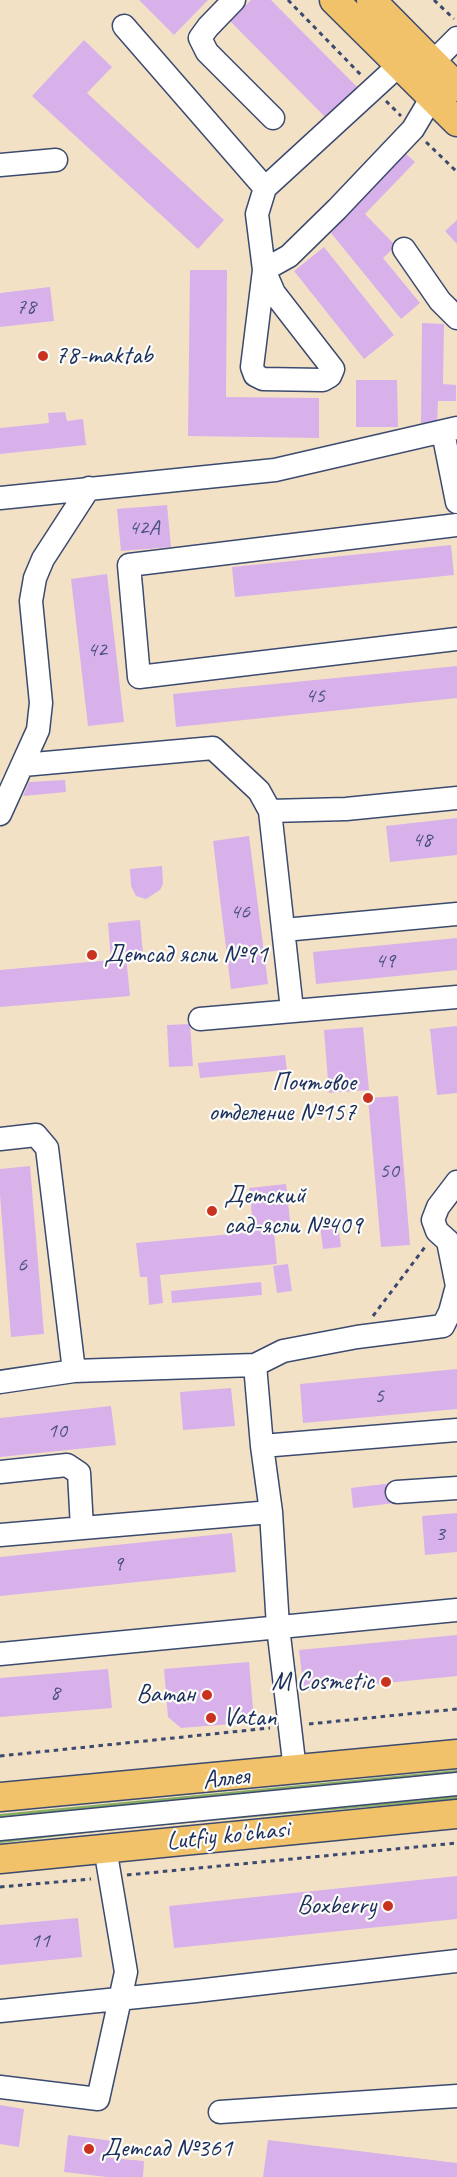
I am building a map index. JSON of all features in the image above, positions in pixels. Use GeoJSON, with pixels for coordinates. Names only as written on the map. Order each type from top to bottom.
{"type":"FeatureCollection","features":[{"type":"Feature","properties":{"kind":"main road"},"geometry":{"type":"LineString","coordinates":[[334,0],[429,74]]}},
{"type":"Feature","properties":{"kind":"main road"},"geometry":{"type":"LineString","coordinates":[[371,0],[429,74],[457,122]]}},
{"type":"Feature","properties":{"kind":"main road"},"geometry":{"type":"LineString","coordinates":[[0,1797],[457,1754]]}},
{"type":"Feature","properties":{"kind":"main road","name":"Lutfiy ko'chasi"},"geometry":{"type":"LineString","coordinates":[[0,1859],[457,1814]]}},
{"type":"Feature","properties":{"kind":"street"},"geometry":{"type":"LineString","coordinates":[[234,0],[208,27],[200,39],[207,52],[273,118]]}},
{"type":"Feature","properties":{"kind":"street"},"geometry":{"type":"LineString","coordinates":[[124,26],[265,188]]}},
{"type":"Feature","properties":{"kind":"street"},"geometry":{"type":"LineString","coordinates":[[264,270],[274,293],[333,369],[330,376],[323,380],[263,379],[255,375],[252,367],[264,270],[257,214],[265,188],[429,74],[457,38]]}},
{"type":"Feature","properties":{"kind":"street"},"geometry":{"type":"LineString","coordinates":[[264,270],[289,256],[413,129],[429,74]]}},
{"type":"Feature","properties":{"kind":"street"},"geometry":{"type":"LineString","coordinates":[[0,165],[56,159]]}},
{"type":"Feature","properties":{"kind":"street"},"geometry":{"type":"LineString","coordinates":[[405,249],[440,301],[457,318]]}},
{"type":"Feature","properties":{"kind":"street"},"geometry":{"type":"LineString","coordinates":[[0,498],[275,470],[450,430],[457,502]]}},
{"type":"Feature","properties":{"kind":"street"},"geometry":{"type":"LineString","coordinates":[[2,805],[38,730],[42,703],[31,601],[35,578],[43,559],[89,488]]}},
{"type":"Feature","properties":{"kind":"street"},"geometry":{"type":"LineString","coordinates":[[457,525],[129,565],[139,677],[457,639]]}},
{"type":"Feature","properties":{"kind":"street"},"geometry":{"type":"LineString","coordinates":[[23,765],[213,748],[259,791],[270,811],[292,1010]]}},
{"type":"Feature","properties":{"kind":"street"},"geometry":{"type":"LineString","coordinates":[[270,811],[345,809],[457,798]]}},
{"type":"Feature","properties":{"kind":"street"},"geometry":{"type":"LineString","coordinates":[[284,930],[457,914]]}},
{"type":"Feature","properties":{"kind":"street"},"geometry":{"type":"LineString","coordinates":[[200,1019],[457,996]]}},
{"type":"Feature","properties":{"kind":"street"},"geometry":{"type":"LineString","coordinates":[[0,1138],[36,1136],[47,1148],[74,1371]]}},
{"type":"Feature","properties":{"kind":"street"},"geometry":{"type":"LineString","coordinates":[[0,1383],[74,1371],[255,1365],[283,1351],[357,1337],[443,1326],[450,1312],[457,1286],[448,1241],[437,1231],[433,1220],[438,1207],[457,1182]]}},
{"type":"Feature","properties":{"kind":"street"},"geometry":{"type":"LineString","coordinates":[[255,1365],[262,1446],[271,1512],[278,1627],[295,1770]]}},
{"type":"Feature","properties":{"kind":"street"},"geometry":{"type":"LineString","coordinates":[[262,1446],[457,1430]]}},
{"type":"Feature","properties":{"kind":"street"},"geometry":{"type":"LineString","coordinates":[[0,1472],[68,1465],[79,1473],[82,1528]]}},
{"type":"Feature","properties":{"kind":"street"},"geometry":{"type":"LineString","coordinates":[[397,1492],[457,1488]]}},
{"type":"Feature","properties":{"kind":"street"},"geometry":{"type":"LineString","coordinates":[[0,1535],[271,1512]]}},
{"type":"Feature","properties":{"kind":"street"},"geometry":{"type":"LineString","coordinates":[[0,1654],[457,1610]]}},
{"type":"Feature","properties":{"kind":"street","name":"Аллея"},"geometry":{"type":"LineString","coordinates":[[0,1829],[457,1784]]}},
{"type":"Feature","properties":{"kind":"street"},"geometry":{"type":"LineString","coordinates":[[0,2087],[98,2098],[126,1972],[105,1848]]}},
{"type":"Feature","properties":{"kind":"street"},"geometry":{"type":"LineString","coordinates":[[0,2011],[457,1961]]}},
{"type":"Feature","properties":{"kind":"street"},"geometry":{"type":"LineString","coordinates":[[220,2112],[457,2096]]}},
{"type":"Feature","properties":{"kind":"path"},"geometry":{"type":"LineString","coordinates":[[434,0],[457,22]]}},
{"type":"Feature","properties":{"kind":"path"},"geometry":{"type":"LineString","coordinates":[[357,1337],[437,1231]]}},
{"type":"Feature","properties":{"kind":"path"},"geometry":{"type":"LineString","coordinates":[[0,1756],[457,1709]]}},
{"type":"Feature","properties":{"kind":"path"},"geometry":{"type":"LineString","coordinates":[[0,1887],[457,1843]]}},
{"type":"Feature","properties":{"kind":"green space"},"geometry":{"type":"Polygon","coordinates":[[[457,1770],[457,1799],[131,1828],[0,1843],[0,1814],[457,1770]]]}},
{"type":"Feature","properties":{"kind":"building"},"geometry":{"type":"Polygon","coordinates":[[[139,0],[208,0],[174,35],[139,0]]]}},
{"type":"Feature","properties":{"kind":"building"},"geometry":{"type":"Polygon","coordinates":[[[251,0],[271,0],[363,93],[331,123],[230,21],[251,0]]]}},
{"type":"Feature","properties":{"kind":"building"},"geometry":{"type":"Polygon","coordinates":[[[84,40],[112,67],[87,93],[224,220],[198,249],[32,96],[84,40]]]}},
{"type":"Feature","properties":{"kind":"building"},"geometry":{"type":"Polygon","coordinates":[[[405,153],[415,162],[365,214],[396,246],[383,258],[420,303],[401,319],[331,233],[405,153]]]}},
{"type":"Feature","properties":{"kind":"building"},"geometry":{"type":"Polygon","coordinates":[[[457,220],[457,244],[445,231],[457,220]]]}},
{"type":"Feature","properties":{"kind":"building"},"geometry":{"type":"Polygon","coordinates":[[[324,247],[394,335],[364,359],[294,271],[324,247]]]}},
{"type":"Feature","properties":{"kind":"building"},"geometry":{"type":"Polygon","coordinates":[[[190,270],[227,270],[226,397],[319,398],[319,438],[188,436],[190,270]]]}},
{"type":"Feature","properties":{"kind":"building"},"geometry":{"type":"Polygon","coordinates":[[[50,287],[54,321],[0,327],[0,293],[50,287]]]}},
{"type":"Feature","properties":{"kind":"building"},"geometry":{"type":"Polygon","coordinates":[[[422,323],[444,324],[443,384],[456,385],[456,401],[438,401],[437,423],[421,423],[422,323]]]}},
{"type":"Feature","properties":{"kind":"building"},"geometry":{"type":"Polygon","coordinates":[[[356,380],[397,380],[398,427],[356,427],[356,380]]]}},
{"type":"Feature","properties":{"kind":"building"},"geometry":{"type":"Polygon","coordinates":[[[65,412],[67,421],[83,419],[86,445],[0,454],[0,428],[49,423],[48,413],[65,412]]]}},
{"type":"Feature","properties":{"kind":"building"},"geometry":{"type":"Polygon","coordinates":[[[167,505],[171,547],[121,551],[117,509],[167,505]]]}},
{"type":"Feature","properties":{"kind":"building"},"geometry":{"type":"Polygon","coordinates":[[[451,545],[454,575],[235,597],[232,567],[451,545]]]}},
{"type":"Feature","properties":{"kind":"building"},"geometry":{"type":"Polygon","coordinates":[[[107,574],[124,722],[88,726],[71,579],[107,574]]]}},
{"type":"Feature","properties":{"kind":"building"},"geometry":{"type":"Polygon","coordinates":[[[457,666],[457,698],[176,727],[173,694],[457,666]]]}},
{"type":"Feature","properties":{"kind":"building"},"geometry":{"type":"Polygon","coordinates":[[[65,780],[66,792],[23,796],[29,782],[65,780]]]}},
{"type":"Feature","properties":{"kind":"building"},"geometry":{"type":"Polygon","coordinates":[[[457,818],[457,855],[390,862],[386,826],[457,818]]]}},
{"type":"Feature","properties":{"kind":"building"},"geometry":{"type":"Polygon","coordinates":[[[249,836],[268,984],[231,989],[213,841],[249,836]]]}},
{"type":"Feature","properties":{"kind":"building"},"geometry":{"type":"Polygon","coordinates":[[[162,866],[163,884],[160,890],[146,899],[136,896],[131,886],[130,869],[162,866]]]}},
{"type":"Feature","properties":{"kind":"building"},"geometry":{"type":"Polygon","coordinates":[[[140,920],[143,954],[126,956],[130,996],[0,1007],[0,970],[111,960],[108,923],[140,920]]]}},
{"type":"Feature","properties":{"kind":"building"},"geometry":{"type":"Polygon","coordinates":[[[457,938],[457,970],[316,984],[313,952],[457,938]]]}},
{"type":"Feature","properties":{"kind":"building"},"geometry":{"type":"Polygon","coordinates":[[[190,1024],[193,1066],[169,1067],[167,1025],[190,1024]]]}},
{"type":"Feature","properties":{"kind":"building"},"geometry":{"type":"Polygon","coordinates":[[[457,1026],[457,1093],[437,1095],[430,1029],[457,1026]]]}},
{"type":"Feature","properties":{"kind":"building"},"geometry":{"type":"Polygon","coordinates":[[[363,1027],[369,1090],[329,1093],[324,1030],[363,1027]]]}},
{"type":"Feature","properties":{"kind":"building"},"geometry":{"type":"Polygon","coordinates":[[[285,1055],[287,1070],[200,1078],[198,1063],[285,1055]]]}},
{"type":"Feature","properties":{"kind":"building"},"geometry":{"type":"Polygon","coordinates":[[[398,1096],[410,1245],[381,1247],[368,1098],[398,1096]]]}},
{"type":"Feature","properties":{"kind":"building"},"geometry":{"type":"Polygon","coordinates":[[[30,1166],[44,1334],[11,1337],[0,1169],[30,1166]]]}},
{"type":"Feature","properties":{"kind":"building"},"geometry":{"type":"Polygon","coordinates":[[[286,1184],[291,1230],[274,1231],[277,1264],[160,1275],[163,1303],[149,1305],[147,1277],[140,1277],[136,1243],[254,1232],[249,1188],[286,1184]]]}},
{"type":"Feature","properties":{"kind":"building"},"geometry":{"type":"Polygon","coordinates":[[[338,1224],[341,1247],[323,1249],[320,1226],[338,1224]]]}},
{"type":"Feature","properties":{"kind":"building"},"geometry":{"type":"Polygon","coordinates":[[[288,1264],[292,1291],[277,1293],[273,1266],[288,1264]]]}},
{"type":"Feature","properties":{"kind":"building"},"geometry":{"type":"Polygon","coordinates":[[[261,1282],[262,1295],[172,1303],[171,1291],[261,1282]]]}},
{"type":"Feature","properties":{"kind":"building"},"geometry":{"type":"Polygon","coordinates":[[[457,1369],[457,1409],[303,1423],[300,1384],[457,1369]]]}},
{"type":"Feature","properties":{"kind":"building"},"geometry":{"type":"Polygon","coordinates":[[[231,1388],[235,1426],[183,1430],[180,1392],[231,1388]]]}},
{"type":"Feature","properties":{"kind":"building"},"geometry":{"type":"Polygon","coordinates":[[[111,1406],[116,1445],[0,1457],[0,1418],[111,1406]]]}},
{"type":"Feature","properties":{"kind":"building"},"geometry":{"type":"Polygon","coordinates":[[[393,1483],[395,1503],[353,1508],[351,1488],[393,1483]]]}},
{"type":"Feature","properties":{"kind":"building"},"geometry":{"type":"Polygon","coordinates":[[[457,1513],[457,1552],[425,1555],[422,1516],[457,1513]]]}},
{"type":"Feature","properties":{"kind":"building"},"geometry":{"type":"Polygon","coordinates":[[[232,1533],[236,1572],[0,1596],[0,1557],[232,1533]]]}},
{"type":"Feature","properties":{"kind":"building"},"geometry":{"type":"Polygon","coordinates":[[[457,1635],[457,1676],[304,1691],[299,1650],[457,1635]]]}},
{"type":"Feature","properties":{"kind":"building","name":"Vatan"},"geometry":{"type":"Polygon","coordinates":[[[249,1662],[253,1709],[244,1723],[181,1728],[168,1717],[164,1669],[249,1662]]]}},
{"type":"Feature","properties":{"kind":"building"},"geometry":{"type":"Polygon","coordinates":[[[108,1669],[112,1708],[0,1717],[0,1678],[108,1669]]]}},
{"type":"Feature","properties":{"kind":"building"},"geometry":{"type":"Polygon","coordinates":[[[457,1876],[457,1919],[174,1948],[169,1906],[457,1876]]]}},
{"type":"Feature","properties":{"kind":"building"},"geometry":{"type":"Polygon","coordinates":[[[78,1918],[82,1957],[0,1965],[0,1925],[78,1918]]]}},
{"type":"Feature","properties":{"kind":"building"},"geometry":{"type":"Polygon","coordinates":[[[0,2105],[24,2109],[19,2147],[0,2144],[0,2105]]]}},
{"type":"Feature","properties":{"kind":"building","name":"Детсад №361"},"geometry":{"type":"Polygon","coordinates":[[[68,2135],[113,2141],[111,2158],[144,2161],[143,2177],[107,2177],[64,2172],[68,2135]]]}},
{"type":"Feature","properties":{"kind":"building"},"geometry":{"type":"Polygon","coordinates":[[[268,2140],[457,2163],[457,2177],[263,2177],[268,2140]]]}},
{"type":"Feature","properties":{"kind":"place","name":"78-maktab"},"geometry":{"type":"Point","coordinates":[43,356]}},
{"type":"Feature","properties":{"kind":"place","name":"Детсад ясли №91"},"geometry":{"type":"Point","coordinates":[92,955]}},
{"type":"Feature","properties":{"kind":"place","name":"Почтовое отделение №157"},"geometry":{"type":"Point","coordinates":[368,1098]}},
{"type":"Feature","properties":{"kind":"place","name":"Детский сад-ясли №409"},"geometry":{"type":"Point","coordinates":[212,1211]}},
{"type":"Feature","properties":{"kind":"place","name":"M Cosmetic"},"geometry":{"type":"Point","coordinates":[386,1682]}},
{"type":"Feature","properties":{"kind":"place","name":"Ватан"},"geometry":{"type":"Point","coordinates":[207,1695]}},
{"type":"Feature","properties":{"kind":"place","name":"Vatan"},"geometry":{"type":"Point","coordinates":[211,1718]}},
{"type":"Feature","properties":{"kind":"place","name":"Boxberry"},"geometry":{"type":"Point","coordinates":[388,1906]}},
{"type":"Feature","properties":{"kind":"place","name":"Детсад №361"},"geometry":{"type":"Point","coordinates":[89,2149]}}]}
